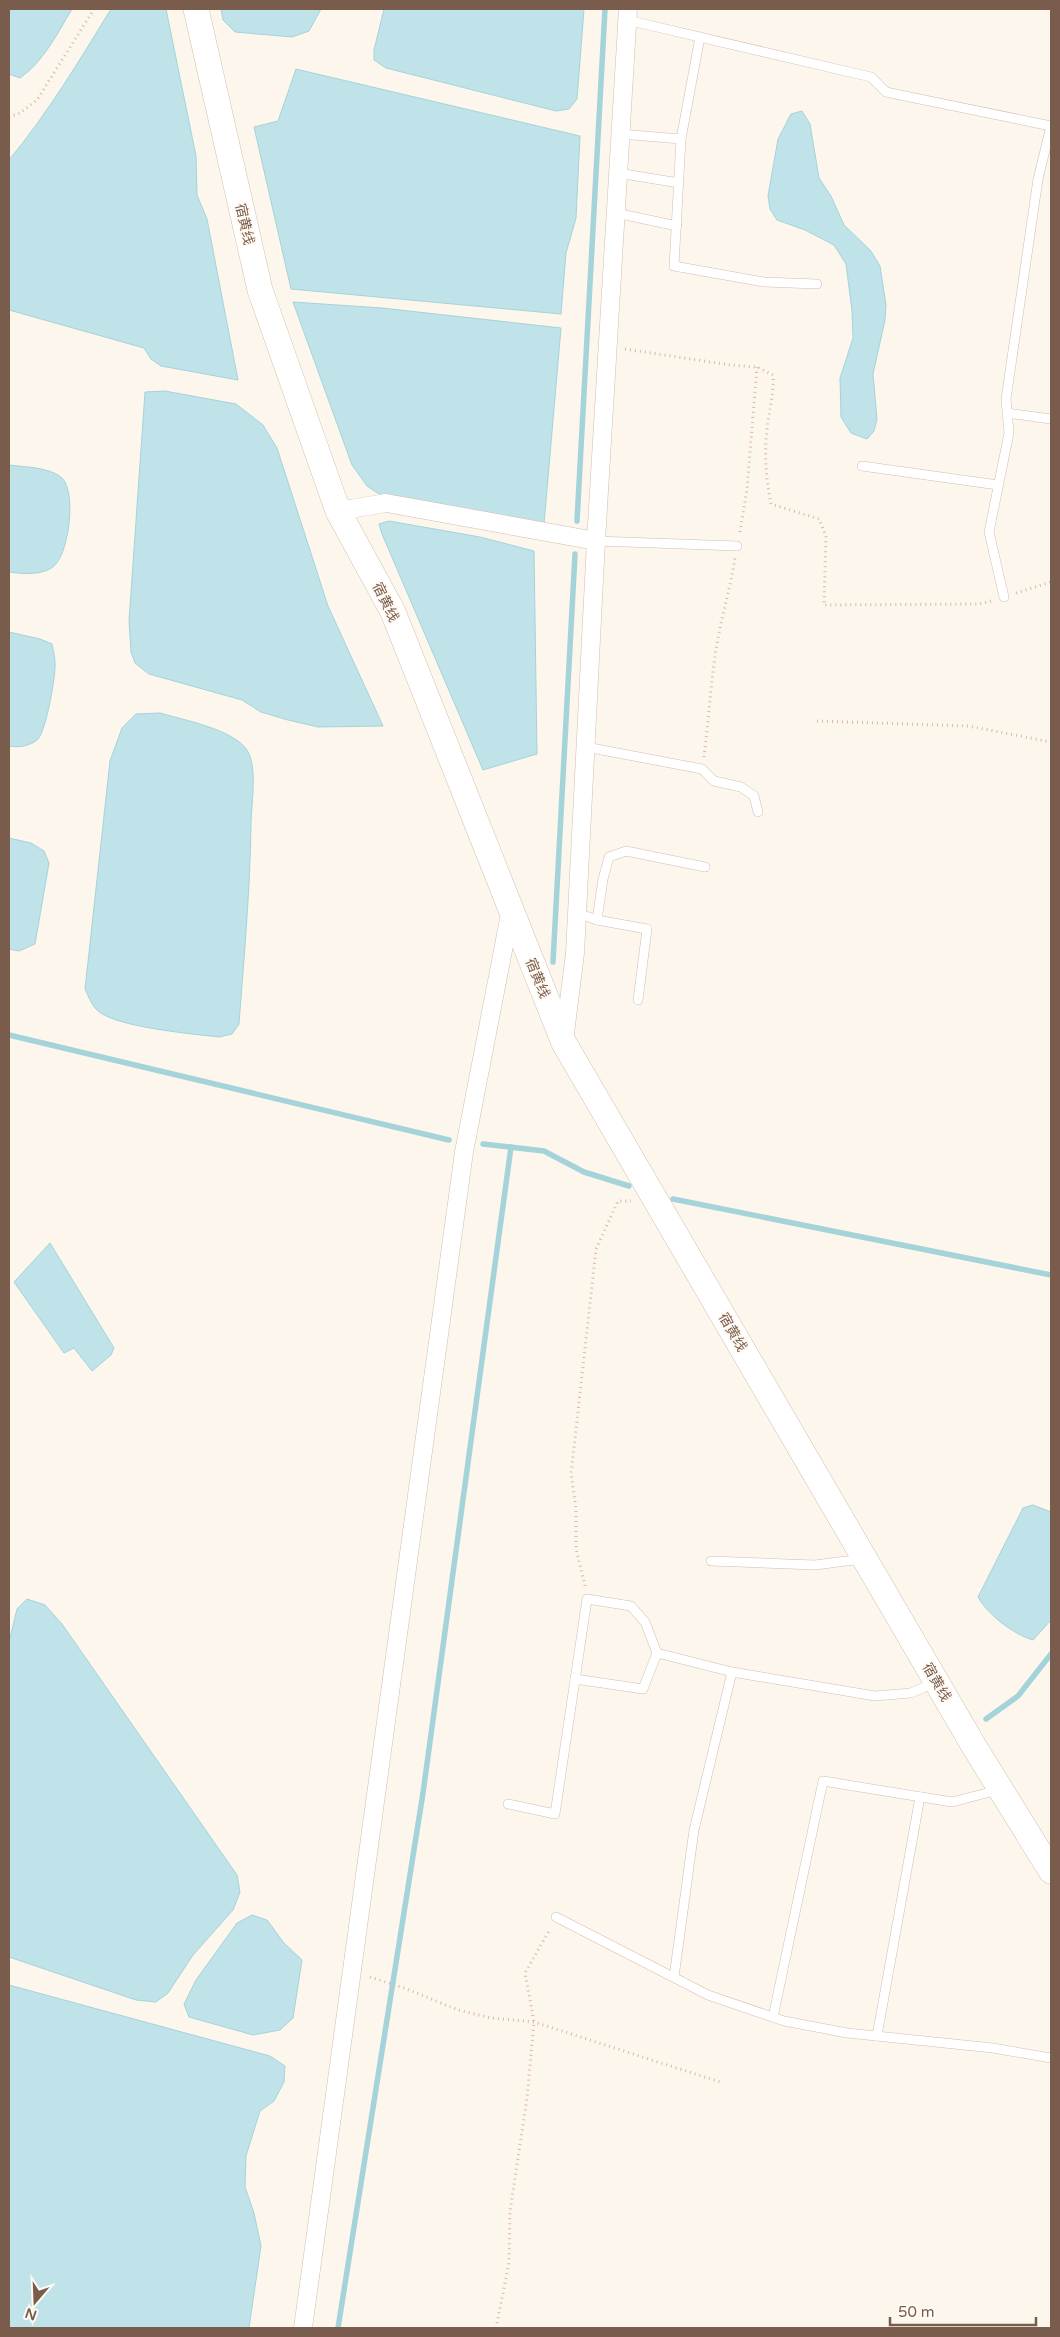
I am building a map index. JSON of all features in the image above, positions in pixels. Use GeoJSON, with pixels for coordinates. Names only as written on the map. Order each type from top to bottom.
{"type":"FeatureCollection","features":[{"type":"Feature","properties":{"kind":"main road","name":"宿黄线"},"geometry":{"type":"LineString","coordinates":[[196,9],[260,290],[338,511],[393,612],[564,1043],[936,1682],[1051,1871]]}},
{"type":"Feature","properties":{"kind":"street"},"geometry":{"type":"LineString","coordinates":[[564,1043],[575,954],[596,541],[627,15]]}},
{"type":"Feature","properties":{"kind":"street"},"geometry":{"type":"LineString","coordinates":[[338,511],[386,504],[596,541]]}},
{"type":"Feature","properties":{"kind":"street"},"geometry":{"type":"LineString","coordinates":[[303,2328],[464,1152],[511,909]]}},
{"type":"Feature","properties":{"kind":"lane"},"geometry":{"type":"LineString","coordinates":[[627,15],[700,37],[871,77],[886,92],[1051,126],[1038,179],[1006,400],[1009,433],[989,532],[1004,597]]}},
{"type":"Feature","properties":{"kind":"lane"},"geometry":{"type":"LineString","coordinates":[[700,37],[681,139],[674,266],[764,282],[817,284]]}},
{"type":"Feature","properties":{"kind":"lane"},"geometry":{"type":"LineString","coordinates":[[620,134],[681,139]]}},
{"type":"Feature","properties":{"kind":"lane"},"geometry":{"type":"LineString","coordinates":[[618,173],[679,183]]}},
{"type":"Feature","properties":{"kind":"lane"},"geometry":{"type":"LineString","coordinates":[[616,213],[676,226]]}},
{"type":"Feature","properties":{"kind":"lane"},"geometry":{"type":"LineString","coordinates":[[1007,413],[1051,419]]}},
{"type":"Feature","properties":{"kind":"lane"},"geometry":{"type":"LineString","coordinates":[[862,466],[998,485]]}},
{"type":"Feature","properties":{"kind":"lane"},"geometry":{"type":"LineString","coordinates":[[596,541],[737,546]]}},
{"type":"Feature","properties":{"kind":"lane"},"geometry":{"type":"LineString","coordinates":[[586,747],[702,769],[714,781],[741,787],[754,796],[758,812]]}},
{"type":"Feature","properties":{"kind":"lane"},"geometry":{"type":"LineString","coordinates":[[597,920],[603,879],[609,857],[626,851],[704,867]]}},
{"type":"Feature","properties":{"kind":"lane"},"geometry":{"type":"LineString","coordinates":[[577,913],[597,920],[647,928],[638,1000]]}},
{"type":"Feature","properties":{"kind":"lane"},"geometry":{"type":"LineString","coordinates":[[711,1561],[815,1566],[865,1558]]}},
{"type":"Feature","properties":{"kind":"lane"},"geometry":{"type":"LineString","coordinates":[[508,1804],[555,1814],[575,1679],[587,1599],[631,1606],[645,1622],[657,1653],[643,1689],[575,1679]]}},
{"type":"Feature","properties":{"kind":"lane"},"geometry":{"type":"LineString","coordinates":[[657,1653],[732,1672],[875,1696],[911,1693],[936,1682]]}},
{"type":"Feature","properties":{"kind":"lane"},"geometry":{"type":"LineString","coordinates":[[674,1977],[694,1830],[732,1672]]}},
{"type":"Feature","properties":{"kind":"lane"},"geometry":{"type":"LineString","coordinates":[[773,2017],[822,1781],[952,1802],[1001,1790]]}},
{"type":"Feature","properties":{"kind":"lane"},"geometry":{"type":"LineString","coordinates":[[876,2036],[920,1797]]}},
{"type":"Feature","properties":{"kind":"lane"},"geometry":{"type":"LineString","coordinates":[[556,1917],[708,1995],[773,2017],[847,2033],[993,2048],[1051,2058]]}},
{"type":"Feature","properties":{"kind":"path"},"geometry":{"type":"LineString","coordinates":[[9,117],[20,113],[37,100],[94,9]]}},
{"type":"Feature","properties":{"kind":"path"},"geometry":{"type":"LineString","coordinates":[[608,346],[730,366],[757,367],[773,375],[774,392],[767,430],[767,482],[771,504],[819,519],[826,536],[824,605],[979,604],[1051,582]]}},
{"type":"Feature","properties":{"kind":"path"},"geometry":{"type":"LineString","coordinates":[[702,769],[714,664],[747,489],[757,367]]}},
{"type":"Feature","properties":{"kind":"path"},"geometry":{"type":"LineString","coordinates":[[817,721],[968,726],[1051,742]]}},
{"type":"Feature","properties":{"kind":"path"},"geometry":{"type":"LineString","coordinates":[[587,1599],[576,1548],[576,1508],[571,1474],[596,1249],[618,1201],[656,1201]]}},
{"type":"Feature","properties":{"kind":"path"},"geometry":{"type":"LineString","coordinates":[[496,2328],[509,2263],[510,2211],[527,2098],[534,2022],[525,1973],[556,1917]]}},
{"type":"Feature","properties":{"kind":"path"},"geometry":{"type":"LineString","coordinates":[[383,1981],[458,2010],[491,2018],[534,2022],[720,2082]]}},
{"type":"Feature","properties":{"kind":"water"},"geometry":{"type":"Polygon","coordinates":[[[9,9],[72,9],[43,55],[20,78],[9,74],[9,9]]]}},
{"type":"Feature","properties":{"kind":"water"},"geometry":{"type":"Polygon","coordinates":[[[111,9],[166,9],[196,156],[197,195],[207,219],[238,380],[161,366],[151,359],[144,348],[9,310],[9,160],[50,105],[111,9]]]}},
{"type":"Feature","properties":{"kind":"water"},"geometry":{"type":"Polygon","coordinates":[[[221,9],[321,9],[309,31],[292,37],[235,32],[223,20],[221,9]]]}},
{"type":"Feature","properties":{"kind":"water"},"geometry":{"type":"Polygon","coordinates":[[[384,9],[584,9],[577,99],[569,109],[556,111],[386,68],[374,60],[374,50],[384,9]]]}},
{"type":"Feature","properties":{"kind":"water"},"geometry":{"type":"Polygon","coordinates":[[[296,69],[580,136],[576,218],[566,253],[561,314],[291,289],[254,127],[278,121],[296,69]]]}},
{"type":"Feature","properties":{"kind":"water"},"geometry":{"type":"Polygon","coordinates":[[[802,111],[810,124],[819,178],[831,196],[844,225],[871,251],[880,266],[886,305],[885,320],[873,374],[877,419],[874,431],[867,439],[851,433],[841,417],[840,378],[853,338],[852,311],[846,264],[834,245],[805,230],[777,220],[770,209],[768,196],[778,139],[791,114],[802,111]]]}},
{"type":"Feature","properties":{"kind":"water"},"geometry":{"type":"Polygon","coordinates":[[[293,302],[382,308],[561,328],[544,524],[379,494],[367,486],[352,465],[293,302]]]}},
{"type":"Feature","properties":{"kind":"water"},"geometry":{"type":"Polygon","coordinates":[[[165,391],[236,404],[263,425],[277,448],[328,606],[383,726],[318,727],[288,720],[261,712],[242,700],[149,674],[135,663],[131,652],[129,621],[145,392],[165,391]]]}},
{"type":"Feature","properties":{"kind":"water"},"geometry":{"type":"Polygon","coordinates":[[[9,465],[49,471],[61,477],[66,484],[70,507],[68,534],[61,557],[52,568],[46,571],[27,574],[9,572],[9,465]]]}},
{"type":"Feature","properties":{"kind":"water"},"geometry":{"type":"Polygon","coordinates":[[[389,521],[480,537],[534,551],[537,754],[483,770],[382,534],[379,524],[389,521]]]}},
{"type":"Feature","properties":{"kind":"water"},"geometry":{"type":"Polygon","coordinates":[[[9,632],[40,639],[52,644],[55,661],[50,702],[41,734],[35,741],[20,747],[9,746],[9,632]]]}},
{"type":"Feature","properties":{"kind":"water"},"geometry":{"type":"Polygon","coordinates":[[[160,713],[207,726],[231,736],[247,750],[252,766],[253,787],[249,875],[239,1024],[232,1034],[219,1037],[154,1029],[118,1021],[96,1009],[85,989],[110,761],[122,728],[136,714],[160,713]]]}},
{"type":"Feature","properties":{"kind":"water"},"geometry":{"type":"Polygon","coordinates":[[[9,838],[31,843],[44,851],[49,863],[35,944],[19,951],[9,949],[9,838]]]}},
{"type":"Feature","properties":{"kind":"water"},"geometry":{"type":"Polygon","coordinates":[[[50,1243],[114,1348],[111,1355],[92,1371],[74,1348],[64,1353],[14,1282],[50,1243]]]}},
{"type":"Feature","properties":{"kind":"water"},"geometry":{"type":"Polygon","coordinates":[[[1033,1505],[1051,1512],[1051,1620],[1033,1640],[1017,1633],[1002,1623],[982,1604],[978,1597],[1023,1508],[1033,1505]]]}},
{"type":"Feature","properties":{"kind":"water"},"geometry":{"type":"Polygon","coordinates":[[[27,1599],[45,1605],[62,1624],[237,1875],[240,1892],[233,1910],[193,1955],[168,1993],[156,2002],[136,2000],[9,1957],[9,1642],[17,1609],[27,1599]]]}},
{"type":"Feature","properties":{"kind":"water"},"geometry":{"type":"Polygon","coordinates":[[[252,1915],[267,1920],[284,1943],[302,1960],[293,2018],[280,2030],[253,2035],[189,2017],[184,2004],[196,1980],[237,1923],[252,1915]]]}},
{"type":"Feature","properties":{"kind":"water"},"geometry":{"type":"Polygon","coordinates":[[[9,1985],[270,2056],[285,2066],[284,2082],[274,2101],[260,2111],[246,2156],[245,2187],[254,2213],[261,2246],[249,2328],[9,2328],[9,1985]]]}},
{"type":"Feature","properties":{"kind":"waterway"},"geometry":{"type":"LineString","coordinates":[[577,521],[605,9]]}},
{"type":"Feature","properties":{"kind":"waterway"},"geometry":{"type":"LineString","coordinates":[[553,962],[575,554]]}},
{"type":"Feature","properties":{"kind":"waterway"},"geometry":{"type":"LineString","coordinates":[[9,1035],[449,1140]]}},
{"type":"Feature","properties":{"kind":"waterway"},"geometry":{"type":"LineString","coordinates":[[483,1144],[544,1151],[584,1172],[629,1186]]}},
{"type":"Feature","properties":{"kind":"waterway"},"geometry":{"type":"LineString","coordinates":[[338,2328],[423,1793],[511,1147]]}},
{"type":"Feature","properties":{"kind":"waterway"},"geometry":{"type":"LineString","coordinates":[[673,1199],[1051,1275]]}},
{"type":"Feature","properties":{"kind":"waterway"},"geometry":{"type":"LineString","coordinates":[[986,1719],[1018,1696],[1051,1654]]}}]}
